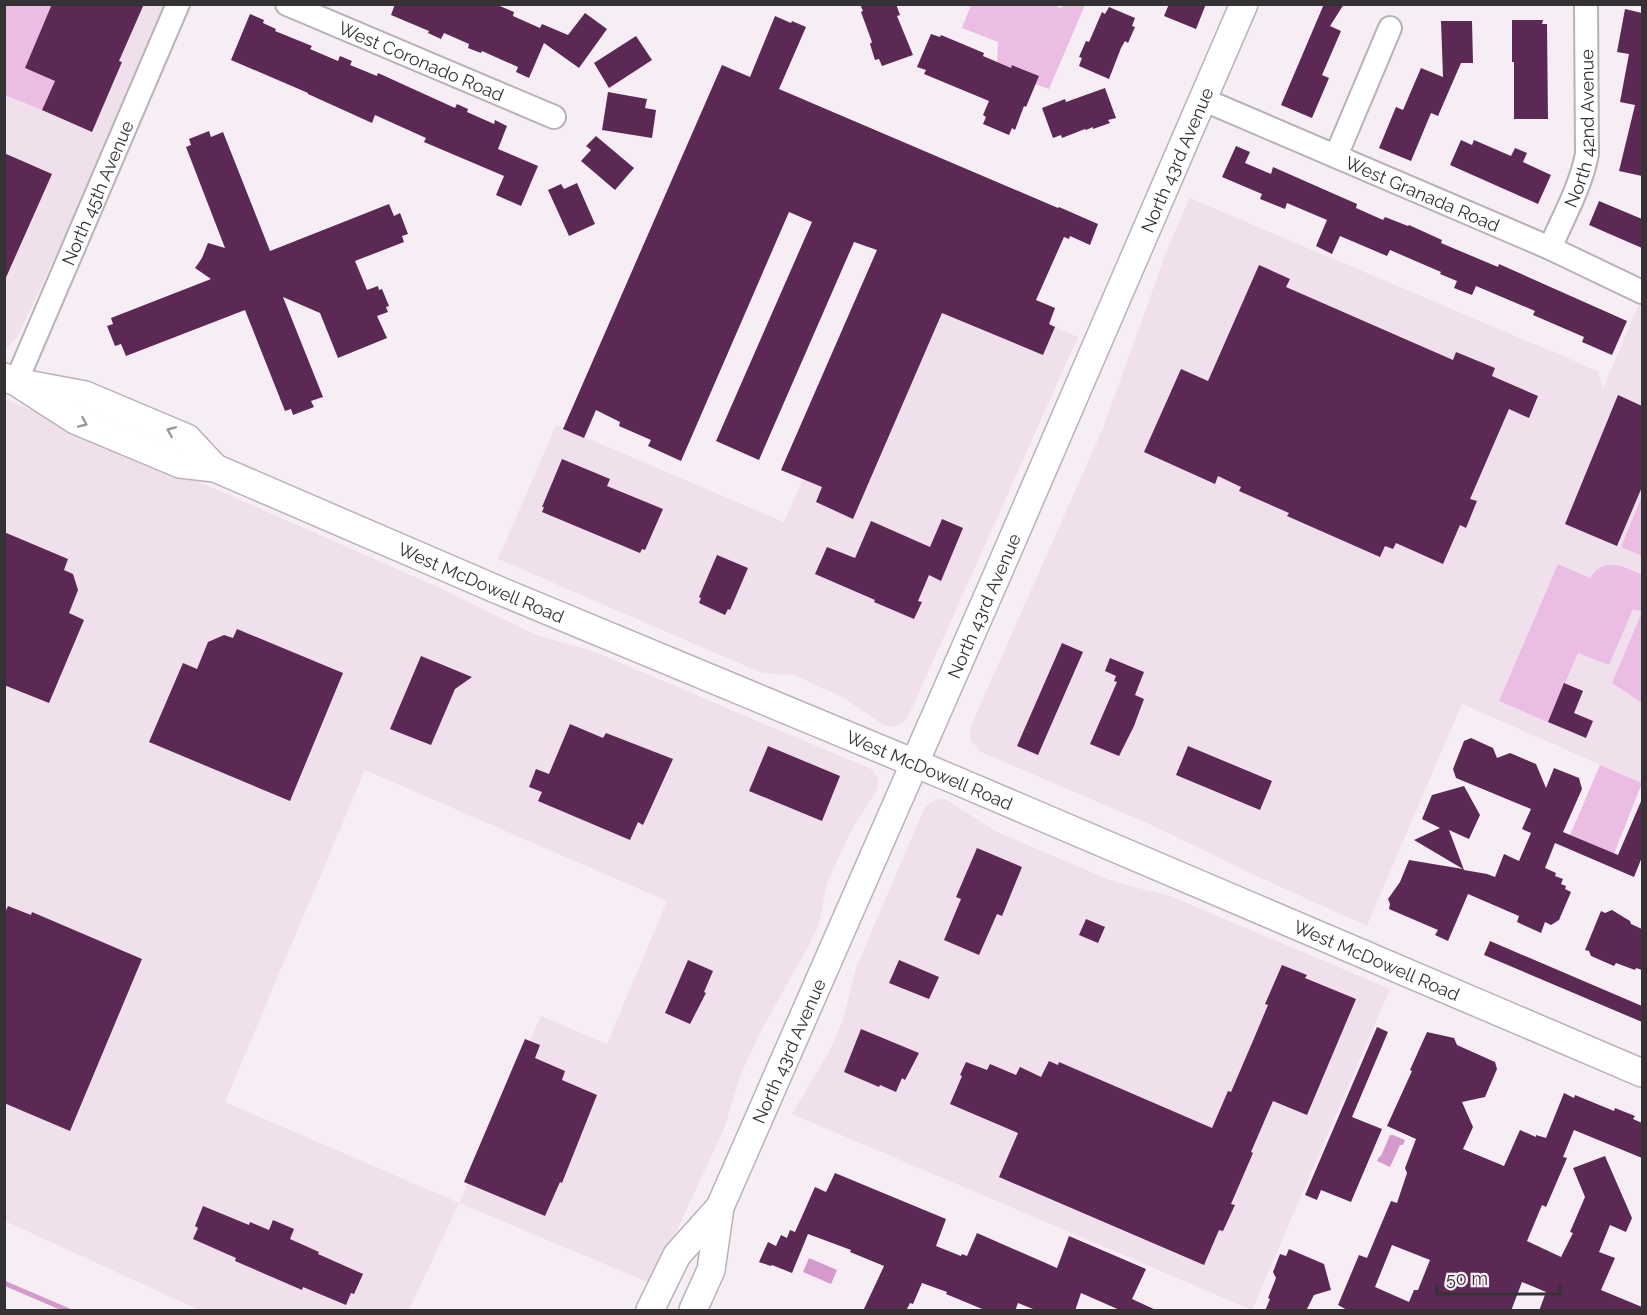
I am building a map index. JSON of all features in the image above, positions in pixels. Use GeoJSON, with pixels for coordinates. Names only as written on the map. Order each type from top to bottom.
{"type":"FeatureCollection","features":[{"type":"Feature","properties":{"kind":"main road","name":"North 43rd Avenue"},"geometry":{"type":"LineString","coordinates":[[691,1311],[711,1270],[720,1208],[1244,4]]}},
{"type":"Feature","properties":{"kind":"main road","name":"West McDowell Road"},"geometry":{"type":"LineString","coordinates":[[10,379],[85,395],[187,438],[215,468],[498,590],[915,763],[1642,1073]]}},
{"type":"Feature","properties":{"kind":"main road","name":"North 43rd Avenue"},"geometry":{"type":"LineString","coordinates":[[650,1311],[677,1255],[720,1208]]}},
{"type":"Feature","properties":{"kind":"main road"},"geometry":{"type":"LineString","coordinates":[[677,1255],[711,1270]]}},
{"type":"Feature","properties":{"kind":"main road"},"geometry":{"type":"LineString","coordinates":[[677,1255],[691,1311]]}},
{"type":"Feature","properties":{"kind":"street","name":"North 45th Avenue"},"geometry":{"type":"LineString","coordinates":[[10,379],[178,4]]}},
{"type":"Feature","properties":{"kind":"street","name":"West Coronado Road"},"geometry":{"type":"LineString","coordinates":[[287,4],[554,117]]}},
{"type":"Feature","properties":{"kind":"street","name":"North 42nd Avenue"},"geometry":{"type":"LineString","coordinates":[[1550,248],[1578,183],[1587,154],[1586,4]]}},
{"type":"Feature","properties":{"kind":"street"},"geometry":{"type":"LineString","coordinates":[[1336,156],[1390,28]]}},
{"type":"Feature","properties":{"kind":"street","name":"West Granada Road"},"geometry":{"type":"LineString","coordinates":[[1202,99],[1550,248],[1642,291]]}},
{"type":"Feature","properties":{"kind":"shaded area"},"geometry":{"type":"Polygon","coordinates":[[[83,4],[50,11],[25,68],[55,81],[42,110],[5,95],[4,5],[83,4]]]}},
{"type":"Feature","properties":{"kind":"shaded area"},"geometry":{"type":"Polygon","coordinates":[[[1051,4],[1060,8],[1067,5],[1085,5],[1049,89],[1035,84],[1039,76],[1013,65],[1010,72],[997,66],[998,42],[962,28],[971,5],[1051,4]]]}},
{"type":"Feature","properties":{"kind":"shaded area"},"geometry":{"type":"Polygon","coordinates":[[[4,5],[166,5],[109,141],[17,338],[7,347],[5,347],[4,5]]]}},
{"type":"Feature","properties":{"kind":"shaded area"},"geometry":{"type":"Polygon","coordinates":[[[1190,198],[1598,371],[1603,389],[1639,303],[1642,305],[1642,783],[1462,704],[1367,926],[1158,828],[981,752],[971,741],[970,728],[1103,428],[1170,242],[1190,198]]]}},
{"type":"Feature","properties":{"kind":"shaded area"},"geometry":{"type":"Polygon","coordinates":[[[899,258],[1078,337],[908,717],[902,724],[892,727],[885,726],[842,697],[794,675],[759,672],[498,559],[556,425],[784,522],[899,258]]]}},
{"type":"Feature","properties":{"kind":"shaded area"},"geometry":{"type":"Polygon","coordinates":[[[5,399],[438,587],[536,635],[593,651],[873,770],[878,778],[878,788],[849,835],[827,883],[819,924],[761,1031],[741,1074],[724,1129],[652,1284],[459,1203],[409,1310],[199,1310],[5,1221],[5,399]],[[365,770],[225,1102],[459,1203],[541,1016],[607,1044],[667,901],[365,770]]]}},
{"type":"Feature","properties":{"kind":"shaded area"},"geometry":{"type":"Polygon","coordinates":[[[1642,496],[1642,556],[1621,547],[1642,496]]]}},
{"type":"Feature","properties":{"kind":"shaded area"},"geometry":{"type":"Polygon","coordinates":[[[1558,564],[1590,578],[1595,571],[1608,565],[1621,566],[1642,575],[1642,608],[1641,611],[1633,609],[1609,665],[1578,653],[1548,722],[1499,701],[1558,564]]]}},
{"type":"Feature","properties":{"kind":"shaded area"},"geometry":{"type":"Polygon","coordinates":[[[1642,612],[1642,703],[1612,683],[1642,612]]]}},
{"type":"Feature","properties":{"kind":"shaded area"},"geometry":{"type":"Polygon","coordinates":[[[1600,765],[1642,783],[1614,854],[1570,835],[1600,765]]]}},
{"type":"Feature","properties":{"kind":"shaded area"},"geometry":{"type":"Polygon","coordinates":[[[937,799],[947,800],[997,832],[1112,881],[1170,896],[1390,989],[1252,1310],[792,1114],[830,1050],[843,1020],[856,968],[922,813],[926,806],[937,799]]]}},
{"type":"Feature","properties":{"kind":"shaded area"},"geometry":{"type":"Polygon","coordinates":[[[1390,1135],[1405,1140],[1403,1145],[1400,1145],[1390,1167],[1377,1161],[1390,1135]]]}},
{"type":"Feature","properties":{"kind":"shaded area"},"geometry":{"type":"Polygon","coordinates":[[[809,1258],[837,1270],[831,1284],[803,1272],[809,1258]]]}},
{"type":"Feature","properties":{"kind":"building"},"geometry":{"type":"Polygon","coordinates":[[[52,4],[144,4],[92,132],[42,110],[55,81],[25,68],[52,4]]]}},
{"type":"Feature","properties":{"kind":"building"},"geometry":{"type":"Polygon","coordinates":[[[395,4],[495,4],[514,12],[513,16],[540,28],[542,24],[568,35],[585,13],[607,29],[579,68],[544,43],[529,78],[516,72],[518,67],[482,51],[481,53],[468,48],[469,44],[444,33],[441,39],[428,33],[429,31],[391,15],[395,4]]]}},
{"type":"Feature","properties":{"kind":"building"},"geometry":{"type":"Polygon","coordinates":[[[860,4],[896,4],[900,15],[897,16],[913,55],[882,66],[879,59],[875,60],[860,4]]]}},
{"type":"Feature","properties":{"kind":"building"},"geometry":{"type":"Polygon","coordinates":[[[1169,4],[1206,4],[1196,29],[1164,16],[1169,4]]]}},
{"type":"Feature","properties":{"kind":"building"},"geometry":{"type":"Polygon","coordinates":[[[1324,4],[1344,4],[1330,26],[1341,31],[1322,75],[1329,78],[1312,118],[1281,105],[1324,4]]]}},
{"type":"Feature","properties":{"kind":"building"},"geometry":{"type":"Polygon","coordinates":[[[1109,7],[1135,18],[1132,26],[1135,27],[1128,43],[1125,41],[1121,48],[1109,79],[1079,66],[1082,58],[1079,57],[1086,41],[1089,42],[1102,12],[1105,14],[1109,7]]]}},
{"type":"Feature","properties":{"kind":"building"},"geometry":{"type":"Polygon","coordinates":[[[1625,9],[1642,13],[1642,176],[1619,171],[1635,105],[1620,102],[1629,54],[1617,52],[1625,9]]]}},
{"type":"Feature","properties":{"kind":"building"},"geometry":{"type":"Polygon","coordinates":[[[250,14],[264,20],[263,23],[276,29],[275,31],[312,46],[310,49],[338,61],[340,56],[352,61],[350,65],[377,76],[378,73],[455,108],[457,104],[468,109],[467,112],[494,124],[495,120],[507,126],[498,149],[538,166],[521,206],[496,195],[504,176],[424,142],[426,138],[375,115],[372,123],[231,60],[250,14]]]}},
{"type":"Feature","properties":{"kind":"building"},"geometry":{"type":"Polygon","coordinates":[[[775,16],[806,27],[779,89],[1098,224],[1090,245],[1070,236],[1069,239],[1064,237],[1036,300],[1055,308],[1049,324],[1055,327],[1043,355],[942,313],[853,519],[816,502],[822,487],[781,470],[877,250],[854,242],[759,460],[716,441],[812,222],[789,212],[681,461],[648,446],[651,440],[619,426],[620,422],[596,410],[584,438],[563,429],[722,65],[750,77],[775,16]]]}},
{"type":"Feature","properties":{"kind":"building"},"geometry":{"type":"Polygon","coordinates":[[[1512,20],[1543,20],[1542,24],[1547,24],[1548,119],[1514,119],[1512,20]]]}},
{"type":"Feature","properties":{"kind":"building"},"geometry":{"type":"Polygon","coordinates":[[[1441,21],[1472,21],[1473,63],[1461,63],[1438,116],[1431,113],[1411,161],[1379,148],[1396,107],[1403,110],[1421,68],[1443,77],[1441,21]]]}},
{"type":"Feature","properties":{"kind":"building"},"geometry":{"type":"Polygon","coordinates":[[[931,34],[940,37],[941,35],[984,53],[983,56],[1011,68],[1012,65],[1039,76],[1015,130],[1012,128],[1009,135],[983,124],[986,117],[983,115],[989,101],[924,74],[926,70],[917,67],[931,34]]]}},
{"type":"Feature","properties":{"kind":"building"},"geometry":{"type":"Polygon","coordinates":[[[636,36],[652,60],[609,88],[594,63],[636,36]]]}},
{"type":"Feature","properties":{"kind":"building"},"geometry":{"type":"Polygon","coordinates":[[[1105,88],[1116,118],[1108,120],[1110,123],[1093,129],[1093,127],[1062,138],[1061,135],[1053,138],[1042,108],[1105,88]]]}},
{"type":"Feature","properties":{"kind":"building"},"geometry":{"type":"Polygon","coordinates":[[[608,92],[647,99],[645,108],[656,110],[652,138],[602,130],[608,92]]]}},
{"type":"Feature","properties":{"kind":"building"},"geometry":{"type":"Polygon","coordinates":[[[209,131],[211,137],[223,132],[270,251],[389,204],[394,216],[400,213],[408,234],[402,236],[404,242],[355,261],[367,290],[378,286],[379,290],[382,289],[389,306],[386,307],[388,312],[377,316],[387,338],[338,358],[320,313],[283,297],[323,397],[311,401],[314,407],[293,415],[291,409],[285,411],[245,310],[126,356],[121,344],[115,346],[107,326],[113,324],[111,318],[211,279],[195,268],[208,243],[225,248],[186,147],[191,145],[189,139],[209,131]]]}},
{"type":"Feature","properties":{"kind":"building"},"geometry":{"type":"Polygon","coordinates":[[[596,136],[634,168],[615,190],[581,161],[591,150],[586,146],[596,136]]]}},
{"type":"Feature","properties":{"kind":"building"},"geometry":{"type":"Polygon","coordinates":[[[1461,140],[1472,145],[1474,140],[1511,156],[1515,148],[1527,153],[1523,162],[1551,175],[1538,204],[1450,165],[1461,140]]]}},
{"type":"Feature","properties":{"kind":"building"},"geometry":{"type":"Polygon","coordinates":[[[1236,146],[1250,152],[1245,163],[1271,174],[1273,167],[1357,204],[1356,208],[1383,220],[1385,217],[1409,225],[1442,240],[1441,243],[1498,267],[1499,264],[1627,321],[1612,355],[1582,342],[1584,337],[1533,315],[1535,311],[1476,286],[1472,295],[1454,288],[1457,281],[1390,250],[1387,256],[1340,236],[1332,254],[1316,246],[1327,220],[1287,203],[1285,209],[1260,199],[1262,194],[1222,177],[1236,146]]]}},
{"type":"Feature","properties":{"kind":"building"},"geometry":{"type":"Polygon","coordinates":[[[4,153],[52,174],[4,282],[4,153]]]}},
{"type":"Feature","properties":{"kind":"building"},"geometry":{"type":"Polygon","coordinates":[[[577,183],[595,224],[569,236],[548,190],[561,184],[564,189],[577,183]]]}},
{"type":"Feature","properties":{"kind":"building"},"geometry":{"type":"Polygon","coordinates":[[[1599,201],[1642,219],[1642,248],[1589,225],[1599,201]]]}},
{"type":"Feature","properties":{"kind":"building"},"geometry":{"type":"Polygon","coordinates":[[[1259,265],[1290,279],[1286,287],[1453,360],[1456,352],[1495,368],[1492,376],[1538,396],[1529,418],[1509,409],[1470,499],[1477,501],[1466,528],[1460,525],[1443,564],[1396,543],[1393,549],[1385,546],[1380,557],[1287,516],[1289,513],[1239,491],[1241,487],[1218,476],[1215,484],[1144,452],[1181,369],[1208,381],[1259,265]]]}},
{"type":"Feature","properties":{"kind":"building"},"geometry":{"type":"Polygon","coordinates":[[[1618,395],[1642,406],[1642,487],[1617,546],[1565,524],[1618,395]]]}},
{"type":"Feature","properties":{"kind":"building"},"geometry":{"type":"Polygon","coordinates":[[[562,459],[610,479],[607,486],[663,509],[645,550],[642,549],[640,553],[542,512],[562,459]]]}},
{"type":"Feature","properties":{"kind":"building"},"geometry":{"type":"Polygon","coordinates":[[[942,519],[963,528],[941,581],[929,575],[918,601],[922,602],[914,619],[815,574],[827,547],[855,558],[871,521],[930,547],[942,519]]]}},
{"type":"Feature","properties":{"kind":"building"},"geometry":{"type":"Polygon","coordinates":[[[4,532],[68,559],[64,570],[73,574],[78,590],[69,613],[84,620],[49,703],[4,685],[4,532]]]}},
{"type":"Feature","properties":{"kind":"building"},"geometry":{"type":"Polygon","coordinates":[[[717,555],[748,568],[730,610],[728,609],[725,615],[699,603],[701,598],[699,597],[717,555]]]}},
{"type":"Feature","properties":{"kind":"building"},"geometry":{"type":"Polygon","coordinates":[[[237,629],[343,673],[290,801],[149,742],[183,663],[197,669],[208,642],[224,635],[233,638],[237,629]]]}},
{"type":"Feature","properties":{"kind":"building"},"geometry":{"type":"Polygon","coordinates":[[[1062,643],[1083,652],[1038,755],[1017,746],[1062,643]]]}},
{"type":"Feature","properties":{"kind":"building"},"geometry":{"type":"Polygon","coordinates":[[[421,656],[472,677],[455,689],[431,745],[390,729],[421,656]]]}},
{"type":"Feature","properties":{"kind":"building"},"geometry":{"type":"Polygon","coordinates":[[[1110,658],[1144,672],[1135,695],[1144,699],[1119,756],[1090,744],[1117,682],[1114,681],[1116,676],[1105,671],[1110,658]]]}},
{"type":"Feature","properties":{"kind":"building"},"geometry":{"type":"Polygon","coordinates":[[[1564,683],[1583,691],[1574,713],[1593,721],[1586,738],[1548,722],[1564,683]]]}},
{"type":"Feature","properties":{"kind":"building"},"geometry":{"type":"Polygon","coordinates":[[[570,724],[603,738],[606,733],[673,759],[643,825],[638,822],[630,840],[538,801],[542,792],[529,787],[536,769],[549,774],[570,724]]]}},
{"type":"Feature","properties":{"kind":"building"},"geometry":{"type":"Polygon","coordinates":[[[1471,738],[1493,748],[1497,758],[1510,753],[1536,764],[1546,788],[1554,768],[1579,778],[1582,789],[1563,832],[1618,855],[1642,799],[1642,857],[1634,877],[1555,843],[1545,868],[1563,879],[1561,884],[1571,892],[1559,920],[1551,925],[1545,922],[1541,933],[1517,922],[1519,916],[1468,894],[1448,941],[1435,935],[1438,930],[1389,909],[1388,899],[1400,882],[1409,860],[1463,869],[1414,840],[1440,828],[1422,819],[1432,795],[1464,786],[1480,815],[1469,839],[1449,830],[1464,870],[1495,877],[1504,854],[1519,861],[1531,833],[1522,829],[1531,809],[1456,778],[1453,769],[1464,741],[1471,738]]]}},
{"type":"Feature","properties":{"kind":"building"},"geometry":{"type":"Polygon","coordinates":[[[768,746],[840,776],[822,821],[749,791],[768,746]]]}},
{"type":"Feature","properties":{"kind":"building"},"geometry":{"type":"Polygon","coordinates":[[[1188,746],[1272,781],[1260,810],[1176,775],[1188,746]]]}},
{"type":"Feature","properties":{"kind":"building"},"geometry":{"type":"Polygon","coordinates":[[[977,848],[1022,867],[1002,916],[997,914],[979,955],[944,940],[961,899],[956,897],[977,848]]]}},
{"type":"Feature","properties":{"kind":"building"},"geometry":{"type":"Polygon","coordinates":[[[8,906],[31,915],[32,912],[142,959],[70,1131],[4,1103],[4,915],[8,906]]]}},
{"type":"Feature","properties":{"kind":"building"},"geometry":{"type":"Polygon","coordinates":[[[1612,910],[1642,929],[1642,970],[1636,968],[1635,970],[1616,963],[1614,966],[1591,956],[1589,951],[1585,950],[1601,911],[1605,913],[1612,910]]]}},
{"type":"Feature","properties":{"kind":"building"},"geometry":{"type":"Polygon","coordinates":[[[1086,919],[1105,927],[1098,943],[1079,935],[1086,919]]]}},
{"type":"Feature","properties":{"kind":"building"},"geometry":{"type":"Polygon","coordinates":[[[1490,941],[1642,1006],[1642,1022],[1484,955],[1490,941]]]}},
{"type":"Feature","properties":{"kind":"building"},"geometry":{"type":"Polygon","coordinates":[[[688,960],[713,971],[704,992],[706,993],[690,1024],[665,1013],[688,960]]]}},
{"type":"Feature","properties":{"kind":"building"},"geometry":{"type":"Polygon","coordinates":[[[899,960],[939,977],[929,999],[889,983],[899,960]]]}},
{"type":"Feature","properties":{"kind":"building"},"geometry":{"type":"Polygon","coordinates":[[[1282,965],[1307,975],[1305,978],[1356,999],[1307,1115],[1273,1101],[1231,1204],[1235,1205],[1223,1231],[1219,1230],[1204,1265],[999,1177],[1018,1133],[950,1104],[966,1062],[987,1070],[990,1064],[1016,1075],[1020,1067],[1041,1077],[1049,1061],[1058,1065],[1059,1062],[1212,1128],[1228,1091],[1231,1092],[1268,1005],[1265,1004],[1282,965]]]}},
{"type":"Feature","properties":{"kind":"building"},"geometry":{"type":"Polygon","coordinates":[[[1377,1027],[1388,1032],[1352,1117],[1382,1129],[1351,1202],[1321,1190],[1317,1200],[1305,1195],[1377,1027]]]}},
{"type":"Feature","properties":{"kind":"building"},"geometry":{"type":"Polygon","coordinates":[[[861,1029],[919,1053],[905,1080],[902,1078],[896,1092],[844,1072],[861,1029]]]}},
{"type":"Feature","properties":{"kind":"building"},"geometry":{"type":"Polygon","coordinates":[[[1427,1032],[1454,1038],[1457,1045],[1495,1062],[1497,1069],[1485,1097],[1462,1102],[1473,1127],[1463,1149],[1504,1166],[1520,1130],[1536,1137],[1536,1135],[1546,1138],[1564,1093],[1574,1098],[1575,1095],[1614,1111],[1615,1108],[1635,1116],[1633,1119],[1642,1123],[1642,1158],[1574,1130],[1563,1157],[1567,1158],[1546,1207],[1542,1205],[1527,1241],[1561,1257],[1573,1233],[1570,1232],[1585,1197],[1573,1168],[1605,1156],[1632,1218],[1626,1232],[1610,1225],[1599,1252],[1615,1258],[1601,1290],[1642,1307],[1642,1311],[1539,1311],[1546,1292],[1522,1282],[1511,1311],[1349,1311],[1338,1305],[1359,1255],[1367,1258],[1391,1201],[1397,1203],[1407,1173],[1405,1168],[1416,1139],[1387,1126],[1412,1071],[1410,1070],[1427,1032]],[[1392,1245],[1375,1287],[1409,1302],[1414,1290],[1418,1290],[1430,1260],[1392,1245]]]}},
{"type":"Feature","properties":{"kind":"building"},"geometry":{"type":"Polygon","coordinates":[[[525,1039],[540,1045],[535,1058],[565,1071],[562,1080],[597,1095],[562,1183],[560,1182],[545,1216],[464,1182],[525,1039]]]}},
{"type":"Feature","properties":{"kind":"building"},"geometry":{"type":"Polygon","coordinates":[[[835,1173],[946,1219],[936,1246],[961,1256],[962,1254],[967,1256],[977,1233],[1057,1268],[1069,1236],[1146,1269],[1132,1299],[1158,1311],[1122,1311],[1081,1293],[1075,1311],[1038,1311],[1018,1303],[1015,1311],[987,1311],[922,1283],[913,1304],[910,1303],[906,1311],[863,1311],[884,1266],[850,1252],[851,1250],[808,1234],[792,1273],[759,1262],[768,1242],[776,1246],[781,1235],[787,1238],[790,1230],[795,1232],[815,1187],[826,1192],[835,1173]]]}},
{"type":"Feature","properties":{"kind":"building"},"geometry":{"type":"Polygon","coordinates":[[[203,1206],[249,1225],[250,1222],[269,1230],[273,1220],[294,1229],[290,1239],[363,1274],[354,1294],[351,1293],[346,1305],[303,1287],[302,1290],[235,1261],[236,1258],[193,1239],[198,1228],[195,1226],[203,1206]]]}},
{"type":"Feature","properties":{"kind":"building"},"geometry":{"type":"Polygon","coordinates":[[[1289,1249],[1324,1264],[1331,1290],[1314,1295],[1306,1311],[1265,1311],[1276,1278],[1273,1272],[1280,1254],[1286,1256],[1289,1249]]]}},
{"type":"Feature","properties":{"kind":"waterway"},"geometry":{"type":"LineString","coordinates":[[4,1283],[67,1310]]}}]}
